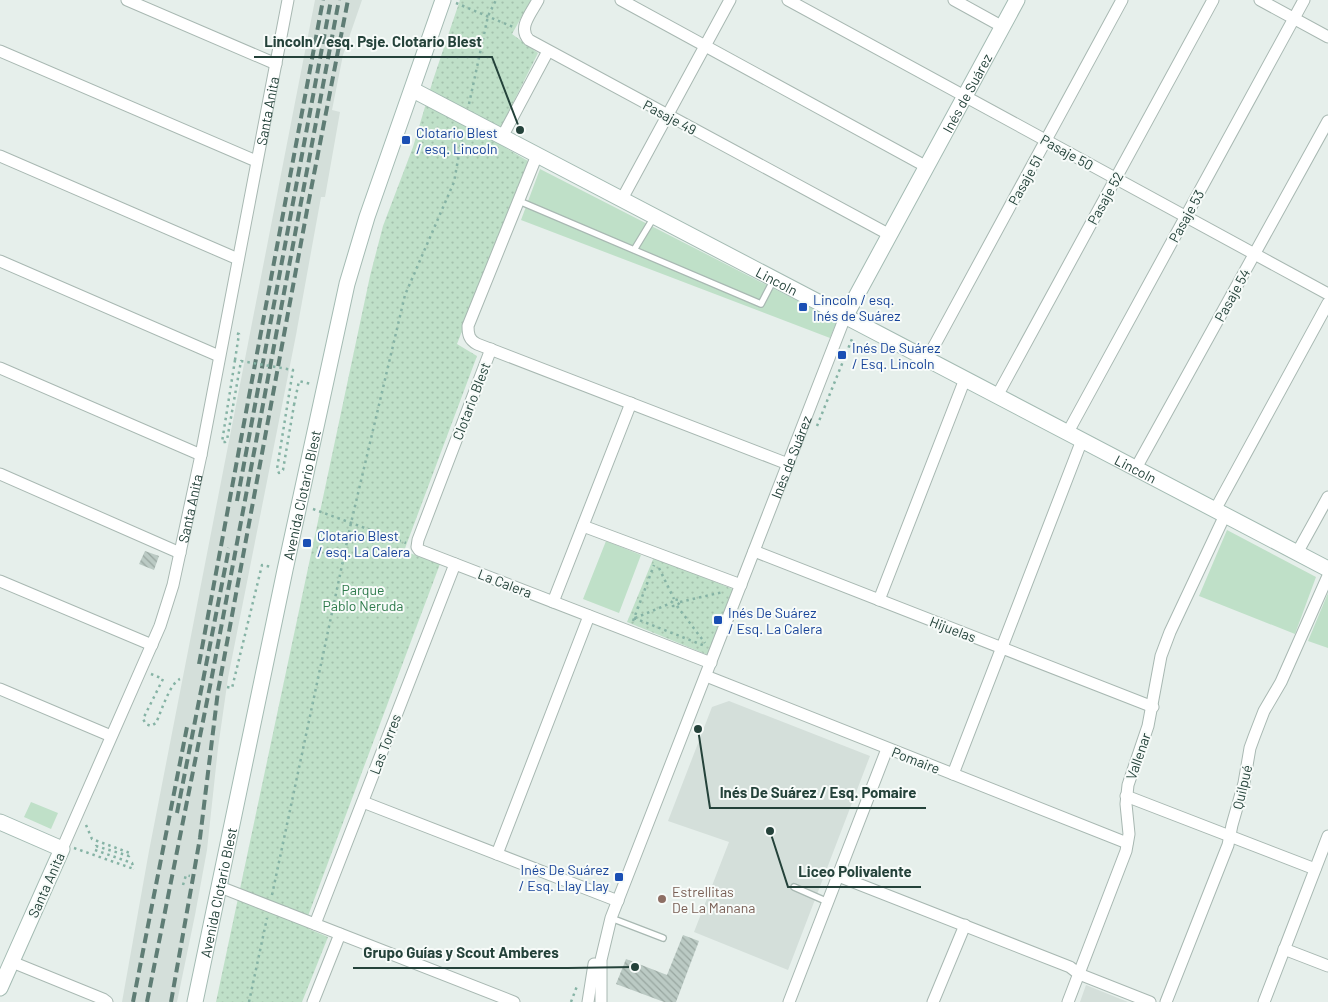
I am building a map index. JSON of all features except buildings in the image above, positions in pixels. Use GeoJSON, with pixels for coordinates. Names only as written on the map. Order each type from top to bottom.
{"type":"FeatureCollection","features":[{"type":"Feature","properties":{"kind":"street"},"geometry":{"type":"LineString","coordinates":[[127,0],[276,64]]}},
{"type":"Feature","properties":{"kind":"street","name":"Santa Anita"},"geometry":{"type":"LineString","coordinates":[[0,988],[152,645],[167,606],[201,455],[288,0]]}},
{"type":"Feature","properties":{"kind":"street","name":"Avenida Clotario Blest"},"geometry":{"type":"LineString","coordinates":[[196,1002],[338,322],[358,246],[443,0]]}},
{"type":"Feature","properties":{"kind":"street"},"geometry":{"type":"LineString","coordinates":[[524,32],[526,22],[538,0]]}},
{"type":"Feature","properties":{"kind":"street"},"geometry":{"type":"LineString","coordinates":[[621,0],[927,167]]}},
{"type":"Feature","properties":{"kind":"street"},"geometry":{"type":"LineString","coordinates":[[622,200],[730,0]]}},
{"type":"Feature","properties":{"kind":"street","name":"Pasaje 50"},"geometry":{"type":"LineString","coordinates":[[788,0],[1328,294]]}},
{"type":"Feature","properties":{"kind":"street"},"geometry":{"type":"LineString","coordinates":[[954,0],[1002,27]]}},
{"type":"Feature","properties":{"kind":"street","name":"Inés de Suárez"},"geometry":{"type":"LineString","coordinates":[[588,1002],[597,954],[845,317],[1017,0]]}},
{"type":"Feature","properties":{"kind":"street","name":"Pasaje 51"},"geometry":{"type":"LineString","coordinates":[[927,359],[1122,0]]}},
{"type":"Feature","properties":{"kind":"street","name":"Pasaje 52"},"geometry":{"type":"LineString","coordinates":[[997,396],[1213,0]]}},
{"type":"Feature","properties":{"kind":"street"},"geometry":{"type":"LineString","coordinates":[[1260,0],[1328,37]]}},
{"type":"Feature","properties":{"kind":"street","name":"Pasaje 53"},"geometry":{"type":"LineString","coordinates":[[1068,432],[1304,0]]}},
{"type":"Feature","properties":{"kind":"street","name":"Pasaje 49"},"geometry":{"type":"LineString","coordinates":[[524,32],[529,40],[548,51],[890,236]]}},
{"type":"Feature","properties":{"kind":"street"},"geometry":{"type":"LineString","coordinates":[[0,51],[256,161]]}},
{"type":"Feature","properties":{"kind":"street"},"geometry":{"type":"LineString","coordinates":[[502,137],[548,51]]}},
{"type":"Feature","properties":{"kind":"street","name":"Lincoln"},"geometry":{"type":"LineString","coordinates":[[413,90],[1328,569]]}},
{"type":"Feature","properties":{"kind":"street","name":"Pasaje 54"},"geometry":{"type":"LineString","coordinates":[[1136,468],[1328,121]]}},
{"type":"Feature","properties":{"kind":"street","name":"Clotario Blest"},"geometry":{"type":"LineString","coordinates":[[418,547],[418,540],[490,349],[474,342],[469,336],[468,326],[537,155]]}},
{"type":"Feature","properties":{"kind":"street"},"geometry":{"type":"LineString","coordinates":[[0,156],[238,259]]}},
{"type":"Feature","properties":{"kind":"street"},"geometry":{"type":"LineString","coordinates":[[0,261],[219,356]]}},
{"type":"Feature","properties":{"kind":"street","name":"Vallenar"},"geometry":{"type":"LineString","coordinates":[[1068,1002],[1123,859],[1129,828],[1126,796],[1128,785],[1153,707],[1158,669],[1165,644],[1220,512],[1328,303]]}},
{"type":"Feature","properties":{"kind":"street"},"geometry":{"type":"LineString","coordinates":[[490,349],[788,464]]}},
{"type":"Feature","properties":{"kind":"street"},"geometry":{"type":"LineString","coordinates":[[0,368],[201,455]]}},
{"type":"Feature","properties":{"kind":"street"},"geometry":{"type":"LineString","coordinates":[[879,600],[965,379]]}},
{"type":"Feature","properties":{"kind":"street"},"geometry":{"type":"LineString","coordinates":[[553,602],[631,403]]}},
{"type":"Feature","properties":{"kind":"street"},"geometry":{"type":"LineString","coordinates":[[953,774],[1082,440]]}},
{"type":"Feature","properties":{"kind":"street"},"geometry":{"type":"LineString","coordinates":[[0,474],[180,553]]}},
{"type":"Feature","properties":{"kind":"street"},"geometry":{"type":"LineString","coordinates":[[1297,553],[1328,497]]}},
{"type":"Feature","properties":{"kind":"street"},"geometry":{"type":"LineString","coordinates":[[583,526],[741,585]]}},
{"type":"Feature","properties":{"kind":"street","name":"La Calera"},"geometry":{"type":"LineString","coordinates":[[418,547],[422,552],[711,663]]}},
{"type":"Feature","properties":{"kind":"street","name":"Hijuelas"},"geometry":{"type":"LineString","coordinates":[[754,551],[1153,707]]}},
{"type":"Feature","properties":{"kind":"street","name":"Las Torres"},"geometry":{"type":"LineString","coordinates":[[315,924],[455,564]]}},
{"type":"Feature","properties":{"kind":"street","name":"Quilpué"},"geometry":{"type":"LineString","coordinates":[[1166,1002],[1228,845],[1254,737],[1264,711],[1281,682],[1328,576]]}},
{"type":"Feature","properties":{"kind":"street"},"geometry":{"type":"LineString","coordinates":[[0,581],[152,645]]}},
{"type":"Feature","properties":{"kind":"street"},"geometry":{"type":"LineString","coordinates":[[497,854],[589,616]]}},
{"type":"Feature","properties":{"kind":"street","name":"Pomaire"},"geometry":{"type":"LineString","coordinates":[[706,676],[1127,843]]}},
{"type":"Feature","properties":{"kind":"street"},"geometry":{"type":"LineString","coordinates":[[0,689],[111,736]]}},
{"type":"Feature","properties":{"kind":"street"},"geometry":{"type":"LineString","coordinates":[[789,1002],[887,749]]}},
{"type":"Feature","properties":{"kind":"street"},"geometry":{"type":"LineString","coordinates":[[1126,796],[1315,869]]}},
{"type":"Feature","properties":{"kind":"street"},"geometry":{"type":"LineString","coordinates":[[363,802],[618,901]]}},
{"type":"Feature","properties":{"kind":"street"},"geometry":{"type":"LineString","coordinates":[[0,822],[62,849]]}},
{"type":"Feature","properties":{"kind":"street"},"geometry":{"type":"LineString","coordinates":[[1264,1002],[1328,836]]}},
{"type":"Feature","properties":{"kind":"street"},"geometry":{"type":"LineString","coordinates":[[838,876],[1070,967],[1079,974],[1150,1002]]}},
{"type":"Feature","properties":{"kind":"street"},"geometry":{"type":"LineString","coordinates":[[220,887],[513,1002]]}},
{"type":"Feature","properties":{"kind":"street"},"geometry":{"type":"LineString","coordinates":[[934,1002],[965,925]]}},
{"type":"Feature","properties":{"kind":"street","name":"Inés de Suárez"},"geometry":{"type":"LineString","coordinates":[[604,1001],[600,967],[606,932]]}},
{"type":"Feature","properties":{"kind":"street"},"geometry":{"type":"LineString","coordinates":[[313,1002],[340,934]]}},
{"type":"Feature","properties":{"kind":"street"},"geometry":{"type":"LineString","coordinates":[[1284,949],[1328,966]]}},
{"type":"Feature","properties":{"kind":"street"},"geometry":{"type":"LineString","coordinates":[[12,962],[107,1002]]}},
{"type":"Feature","properties":{"kind":"lane"},"geometry":{"type":"LineString","coordinates":[[519,202],[761,304],[774,279]]}},
{"type":"Feature","properties":{"kind":"lane"},"geometry":{"type":"LineString","coordinates":[[634,250],[654,216]]}},
{"type":"Feature","properties":{"kind":"lane"},"geometry":{"type":"LineString","coordinates":[[794,888],[828,902]]}},
{"type":"Feature","properties":{"kind":"lane"},"geometry":{"type":"LineString","coordinates":[[611,918],[663,938]]}},
{"type":"Feature","properties":{"kind":"path"},"geometry":{"type":"LineString","coordinates":[[450,0],[524,32]]}},
{"type":"Feature","properties":{"kind":"path"},"geometry":{"type":"LineString","coordinates":[[249,1002],[351,523],[405,294],[454,182],[488,16],[496,0]]}},
{"type":"Feature","properties":{"kind":"path"},"geometry":{"type":"LineString","coordinates":[[235,360],[222,442],[227,440],[241,361],[293,370],[277,469],[279,473],[283,470],[299,381],[324,386]]}},
{"type":"Feature","properties":{"kind":"path"},"geometry":{"type":"LineString","coordinates":[[299,504],[418,547]]}},
{"type":"Feature","properties":{"kind":"path"},"geometry":{"type":"LineString","coordinates":[[634,618],[656,562],[674,599],[680,602],[730,590]]}},
{"type":"Feature","properties":{"kind":"path"},"geometry":{"type":"LineString","coordinates":[[227,687],[232,688],[262,565],[285,570]]}},
{"type":"Feature","properties":{"kind":"path"},"geometry":{"type":"LineString","coordinates":[[634,618],[671,603],[674,599]]}},
{"type":"Feature","properties":{"kind":"path"},"geometry":{"type":"LineString","coordinates":[[678,606],[680,602]]}},
{"type":"Feature","properties":{"kind":"path"},"geometry":{"type":"LineString","coordinates":[[634,618],[708,647],[678,606],[673,606],[671,603]]}},
{"type":"Feature","properties":{"kind":"path"},"geometry":{"type":"LineString","coordinates":[[141,669],[163,679],[144,718],[144,722],[152,726],[156,723],[173,686],[180,679]]}},
{"type":"Feature","properties":{"kind":"path"},"geometry":{"type":"LineString","coordinates":[[76,818],[85,822],[92,839],[130,853],[129,856],[96,846],[95,850],[132,863],[134,869],[79,850]]}},
{"type":"Feature","properties":{"kind":"path"},"geometry":{"type":"LineString","coordinates":[[183,885],[186,875],[190,876]]}},
{"type":"Feature","properties":{"kind":"shaded area"},"geometry":{"type":"Polygon","coordinates":[[[315,0],[362,0],[343,55],[332,110],[340,112],[325,197],[321,197],[296,335],[228,678],[207,850],[195,915],[177,1002],[122,1002],[149,851],[315,0]]]}},
{"type":"Feature","properties":{"kind":"shaded area"},"geometry":{"type":"Polygon","coordinates":[[[729,701],[870,756],[788,970],[694,932],[729,842],[668,821],[712,707],[729,701]]]}},
{"type":"Feature","properties":{"kind":"shaded area"},"geometry":{"type":"Polygon","coordinates":[[[1086,985],[1128,1002],[1080,1002],[1086,985]]]}},
{"type":"Feature","properties":{"kind":"green space","name":"Parque Pablo Neruda"},"geometry":{"type":"Polygon","coordinates":[[[460,0],[531,0],[512,34],[538,53],[494,141],[528,161],[457,344],[477,356],[404,551],[440,564],[308,916],[309,929],[328,937],[302,1002],[216,1002],[370,276],[383,226],[413,147],[460,0]]]}},
{"type":"Feature","properties":{"kind":"green space"},"geometry":{"type":"Polygon","coordinates":[[[540,169],[837,321],[830,338],[521,220],[540,169]]]}},
{"type":"Feature","properties":{"kind":"green space"},"geometry":{"type":"Polygon","coordinates":[[[1227,530],[1316,577],[1295,634],[1199,596],[1227,530]]]}},
{"type":"Feature","properties":{"kind":"green space"},"geometry":{"type":"Polygon","coordinates":[[[606,541],[641,555],[619,613],[583,599],[606,541]]]}},
{"type":"Feature","properties":{"kind":"green space"},"geometry":{"type":"Polygon","coordinates":[[[654,557],[735,590],[708,655],[627,622],[654,557]]]}},
{"type":"Feature","properties":{"kind":"green space"},"geometry":{"type":"Polygon","coordinates":[[[1328,593],[1328,648],[1308,641],[1328,593]]]}},
{"type":"Feature","properties":{"kind":"green space"},"geometry":{"type":"Polygon","coordinates":[[[31,802],[58,813],[51,829],[24,817],[31,802]]]}},
{"type":"Feature","properties":{"kind":"railway"},"geometry":{"type":"LineString","coordinates":[[199,664],[323,0]]}},
{"type":"Feature","properties":{"kind":"railway"},"geometry":{"type":"LineString","coordinates":[[237,501],[331,0]]}},
{"type":"Feature","properties":{"kind":"railway"},"geometry":{"type":"LineString","coordinates":[[147,1002],[212,676],[339,0]]}},
{"type":"Feature","properties":{"kind":"railway"},"geometry":{"type":"LineString","coordinates":[[171,1002],[200,838],[218,691],[348,0]]}},
{"type":"Feature","properties":{"kind":"railway"},"geometry":{"type":"LineString","coordinates":[[177,813],[229,548]]}},
{"type":"Feature","properties":{"kind":"railway"},"geometry":{"type":"LineString","coordinates":[[133,1002],[187,727]]}},
{"type":"Feature","properties":{"kind":"place","name":"Lincoln / esq. Psje. Clotario Blest"},"geometry":{"type":"Point","coordinates":[520,130]}},
{"type":"Feature","properties":{"kind":"place","name":"Clotario Blest / esq. Lincoln"},"geometry":{"type":"Point","coordinates":[406,140]}},
{"type":"Feature","properties":{"kind":"place","name":"Lincoln / esq. Inés de Suárez"},"geometry":{"type":"Point","coordinates":[803,307]}},
{"type":"Feature","properties":{"kind":"place","name":"Inés De Suárez / Esq. Lincoln"},"geometry":{"type":"Point","coordinates":[842,355]}},
{"type":"Feature","properties":{"kind":"place","name":"Clotario Blest / esq. La Calera"},"geometry":{"type":"Point","coordinates":[307,543]}},
{"type":"Feature","properties":{"kind":"place","name":"Inés De Suárez / Esq. La Calera"},"geometry":{"type":"Point","coordinates":[718,620]}},
{"type":"Feature","properties":{"kind":"place","name":"Inés De Suárez / Esq. Pomaire"},"geometry":{"type":"Point","coordinates":[698,729]}},
{"type":"Feature","properties":{"kind":"place","name":"Liceo Polivalente"},"geometry":{"type":"Point","coordinates":[770,831]}},
{"type":"Feature","properties":{"kind":"place","name":"Inés De Suárez / Esq. Llay Llay"},"geometry":{"type":"Point","coordinates":[619,877]}},
{"type":"Feature","properties":{"kind":"place","name":"Estrellitas De La Manana"},"geometry":{"type":"Point","coordinates":[662,899]}},
{"type":"Feature","properties":{"kind":"place","name":"Grupo Guías y Scout Amberes"},"geometry":{"type":"Point","coordinates":[635,967]}}]}
